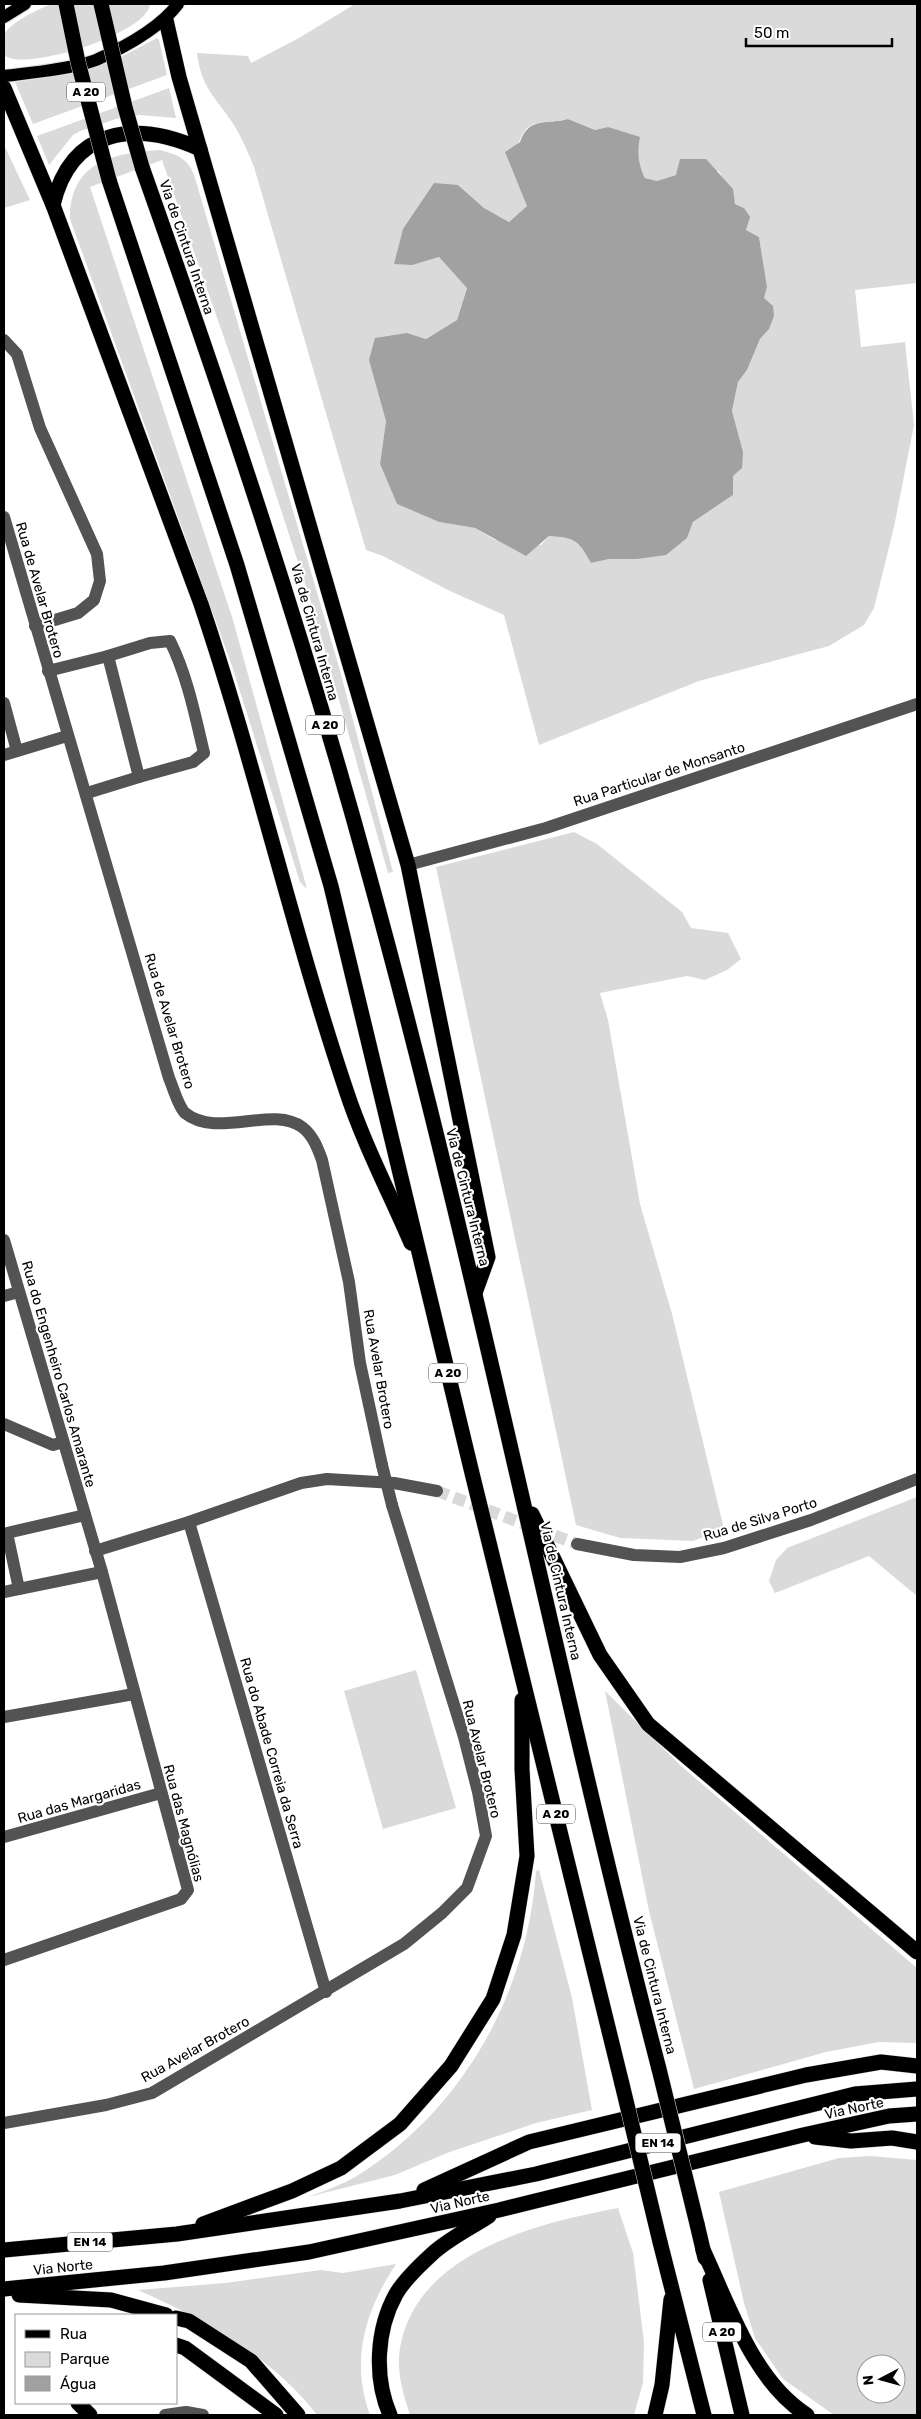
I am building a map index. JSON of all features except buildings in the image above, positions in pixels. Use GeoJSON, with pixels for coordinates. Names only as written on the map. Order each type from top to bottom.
{"type":"FeatureCollection","features":[{"type":"Feature","properties":{"kind":"highway","name":"A 20"},"geometry":{"type":"LineString","coordinates":[[66,4],[78,62],[109,180],[237,565],[331,886],[660,2242],[704,2415]]}},
{"type":"Feature","properties":{"kind":"highway","name":"Via de Cintura Interna"},"geometry":{"type":"LineString","coordinates":[[101,4],[122,98],[142,167],[274,550],[370,875],[475,1292],[520,1490],[742,2415]]}},
{"type":"Feature","properties":{"kind":"highway"},"geometry":{"type":"LineString","coordinates":[[166,19],[200,149],[408,865],[488,1257],[475,1292]]}},
{"type":"Feature","properties":{"kind":"highway"},"geometry":{"type":"LineString","coordinates":[[4,88],[53,205],[222,665],[298,934],[346,1091],[426,1278]]}},
{"type":"Feature","properties":{"kind":"highway"},"geometry":{"type":"LineString","coordinates":[[53,205],[56,190],[79,153],[100,140],[133,133],[155,134],[200,149]]}},
{"type":"Feature","properties":{"kind":"highway"},"geometry":{"type":"LineString","coordinates":[[520,1490],[600,1655],[648,1724],[917,1952]]}},
{"type":"Feature","properties":{"kind":"highway"},"geometry":{"type":"LineString","coordinates":[[177,2234],[292,2192],[341,2168],[400,2124],[451,2066],[492,1999],[514,1935],[527,1856],[522,1769],[522,1676]]}},
{"type":"Feature","properties":{"kind":"highway"},"geometry":{"type":"LineString","coordinates":[[400,2201],[528,2142],[806,2075],[881,2062],[917,2066]]}},
{"type":"Feature","properties":{"kind":"highway","name":"Via Norte"},"geometry":{"type":"LineString","coordinates":[[4,2250],[177,2234],[400,2201],[536,2174],[855,2094],[917,2089]]}},
{"type":"Feature","properties":{"kind":"highway","name":"Via Norte"},"geometry":{"type":"LineString","coordinates":[[4,2289],[164,2273],[309,2252],[499,2210],[803,2135],[889,2116],[917,2114]]}},
{"type":"Feature","properties":{"kind":"highway"},"geometry":{"type":"LineString","coordinates":[[803,2135],[851,2141],[892,2138],[917,2142]]}},
{"type":"Feature","properties":{"kind":"highway"},"geometry":{"type":"LineString","coordinates":[[390,2415],[383,2399],[379,2355],[387,2315],[397,2292],[433,2253],[499,2210]]}},
{"type":"Feature","properties":{"kind":"highway"},"geometry":{"type":"LineString","coordinates":[[703,2250],[745,2340],[763,2373],[791,2406],[807,2415]]}},
{"type":"Feature","properties":{"kind":"highway"},"geometry":{"type":"LineString","coordinates":[[655,2415],[662,2385],[672,2290]]}},
{"type":"Feature","properties":{"kind":"highway"},"geometry":{"type":"LineString","coordinates":[[4,2294],[111,2300],[162,2314]]}},
{"type":"Feature","properties":{"kind":"highway"},"geometry":{"type":"LineString","coordinates":[[178,2319],[189,2322],[251,2361],[298,2415]]}},
{"type":"Feature","properties":{"kind":"highway"},"geometry":{"type":"LineString","coordinates":[[178,2346],[185,2348],[276,2415]]}},
{"type":"Feature","properties":{"kind":"highway"},"geometry":{"type":"LineString","coordinates":[[79,2404],[90,2415]]}},
{"type":"Feature","properties":{"kind":"main road"},"geometry":{"type":"LineString","coordinates":[[4,17],[25,4]]}},
{"type":"Feature","properties":{"kind":"main road"},"geometry":{"type":"LineString","coordinates":[[166,19],[167,4]]}},
{"type":"Feature","properties":{"kind":"main road"},"geometry":{"type":"LineString","coordinates":[[4,76],[94,60],[166,19],[178,4]]}},
{"type":"Feature","properties":{"kind":"street"},"geometry":{"type":"LineString","coordinates":[[4,340],[17,354],[40,428],[97,554],[100,581],[94,600],[78,613],[35,626]]}},
{"type":"Feature","properties":{"kind":"street","name":"Rua de Avelar Brotero"},"geometry":{"type":"LineString","coordinates":[[4,517],[67,736],[87,793],[169,1078],[184,1112],[203,1122],[228,1124],[259,1120],[283,1121],[302,1127],[315,1142],[327,1180]]}},
{"type":"Feature","properties":{"kind":"street","name":"Rua de Avelar Brotero"},"geometry":{"type":"LineString","coordinates":[[48,671],[150,643],[170,641],[179,658],[204,753],[193,762],[139,777]]}},
{"type":"Feature","properties":{"kind":"street"},"geometry":{"type":"LineString","coordinates":[[87,793],[139,777],[108,656]]}},
{"type":"Feature","properties":{"kind":"street"},"geometry":{"type":"LineString","coordinates":[[4,703],[17,751]]}},
{"type":"Feature","properties":{"kind":"street","name":"Rua Particular de Monsanto"},"geometry":{"type":"LineString","coordinates":[[408,865],[546,828],[917,704]]}},
{"type":"Feature","properties":{"kind":"street"},"geometry":{"type":"LineString","coordinates":[[4,755],[67,736]]}},
{"type":"Feature","properties":{"kind":"street","name":"Rua Avelar Brotero"},"geometry":{"type":"LineString","coordinates":[[4,2123],[98,2106],[152,2093],[326,1992],[404,1944],[442,1913],[467,1888],[486,1836],[478,1792],[464,1737],[392,1505],[382,1465],[360,1363],[349,1282],[327,1180]]}},
{"type":"Feature","properties":{"kind":"street","name":"Rua do Engenheiro Carlos Amarante"},"geometry":{"type":"LineString","coordinates":[[4,1240],[96,1551]]}},
{"type":"Feature","properties":{"kind":"street"},"geometry":{"type":"LineString","coordinates":[[4,1296],[19,1292]]}},
{"type":"Feature","properties":{"kind":"street"},"geometry":{"type":"LineString","coordinates":[[4,1424],[53,1445],[63,1442]]}},
{"type":"Feature","properties":{"kind":"street"},"geometry":{"type":"LineString","coordinates":[[96,1551],[189,1522],[301,1483],[327,1479],[394,1482],[437,1490]]}},
{"type":"Feature","properties":{"kind":"street","name":"Rua de Silva Porto"},"geometry":{"type":"LineString","coordinates":[[576,1544],[634,1555],[680,1557],[724,1548],[811,1520],[917,1479]]}},
{"type":"Feature","properties":{"kind":"street"},"geometry":{"type":"LineString","coordinates":[[19,1589],[5,1533],[85,1516]]}},
{"type":"Feature","properties":{"kind":"street","name":"Rua do Abade Correia da Serra"},"geometry":{"type":"LineString","coordinates":[[189,1522],[326,1992]]}},
{"type":"Feature","properties":{"kind":"street","name":"Rua das Magnólias"},"geometry":{"type":"LineString","coordinates":[[4,1960],[181,1899],[188,1890],[96,1551]]}},
{"type":"Feature","properties":{"kind":"street"},"geometry":{"type":"LineString","coordinates":[[4,1592],[102,1572]]}},
{"type":"Feature","properties":{"kind":"street"},"geometry":{"type":"LineString","coordinates":[[4,1717],[134,1694]]}},
{"type":"Feature","properties":{"kind":"street","name":"Rua das Margaridas"},"geometry":{"type":"LineString","coordinates":[[4,1837],[162,1793]]}},
{"type":"Feature","properties":{"kind":"street"},"geometry":{"type":"LineString","coordinates":[[165,2415],[186,2412],[203,2415]]}},
{"type":"Feature","properties":{"kind":"green space"},"geometry":{"type":"Polygon","coordinates":[[[51,4],[150,4],[144,15],[129,27],[108,38],[84,47],[35,59],[16,59],[4,55],[3,37],[7,30],[25,17],[51,4]]]}},
{"type":"Feature","properties":{"kind":"green space"},"geometry":{"type":"Polygon","coordinates":[[[355,4],[917,4],[917,283],[855,290],[861,347],[905,342],[914,425],[894,527],[874,608],[864,625],[829,646],[699,681],[539,745],[504,615],[450,591],[383,556],[366,550],[254,167],[237,130],[210,92],[202,76],[197,53],[248,56],[251,63],[299,38],[355,4]],[[568,119],[538,123],[532,125],[522,134],[513,149],[527,206],[509,222],[484,208],[458,185],[412,264],[439,257],[467,287],[457,320],[426,339],[407,333],[386,421],[380,464],[397,504],[439,522],[475,528],[495,540],[541,545],[549,536],[571,539],[583,549],[591,563],[609,559],[637,559],[687,538],[693,522],[733,495],[733,476],[743,453],[732,411],[738,382],[747,370],[760,339],[769,329],[764,298],[767,287],[759,237],[746,230],[744,208],[735,204],[734,198],[719,171],[676,175],[657,181],[645,178],[639,165],[637,150],[608,127],[595,130],[568,119]]]}},
{"type":"Feature","properties":{"kind":"green space"},"geometry":{"type":"Polygon","coordinates":[[[157,38],[167,75],[33,124],[15,82],[78,73],[115,60],[157,38]]]}},
{"type":"Feature","properties":{"kind":"green space"},"geometry":{"type":"Polygon","coordinates":[[[169,88],[176,118],[139,115],[119,118],[80,131],[73,135],[49,165],[37,136],[169,88]]]}},
{"type":"Feature","properties":{"kind":"green space"},"geometry":{"type":"Polygon","coordinates":[[[4,145],[30,200],[4,208],[4,145]]]}},
{"type":"Feature","properties":{"kind":"green space"},"geometry":{"type":"Polygon","coordinates":[[[160,150],[182,158],[193,171],[339,667],[393,872],[388,873],[313,608],[235,369],[162,160],[90,187],[233,620],[307,889],[300,882],[232,666],[70,219],[72,200],[77,185],[86,173],[110,158],[125,154],[160,150]]]}},
{"type":"Feature","properties":{"kind":"green space"},"geometry":{"type":"Polygon","coordinates":[[[574,832],[597,844],[682,912],[691,928],[728,933],[741,959],[727,970],[705,980],[687,976],[600,993],[608,1020],[640,1204],[672,1314],[724,1529],[693,1541],[620,1538],[576,1525],[436,867],[574,832]]]}},
{"type":"Feature","properties":{"kind":"green space"},"geometry":{"type":"Polygon","coordinates":[[[917,1497],[917,1596],[869,1556],[775,1593],[769,1581],[776,1560],[787,1548],[917,1497]]]}},
{"type":"Feature","properties":{"kind":"green space"},"geometry":{"type":"Polygon","coordinates":[[[416,1670],[456,1808],[383,1829],[344,1691],[416,1670]]]}},
{"type":"Feature","properties":{"kind":"green space"},"geometry":{"type":"Polygon","coordinates":[[[605,1691],[680,1765],[917,1968],[917,2043],[879,2042],[826,2052],[694,2089],[649,1911],[605,1691]]]}},
{"type":"Feature","properties":{"kind":"green space"},"geometry":{"type":"Polygon","coordinates":[[[539,1870],[572,1998],[592,2110],[536,2123],[447,2153],[395,2175],[308,2197],[357,2176],[399,2145],[432,2114],[460,2079],[485,2041],[505,2001],[520,1959],[530,1915],[536,1871],[539,1870]]]}},
{"type":"Feature","properties":{"kind":"green space"},"geometry":{"type":"Polygon","coordinates":[[[870,2156],[917,2160],[917,2415],[834,2415],[783,2379],[755,2338],[744,2303],[719,2192],[839,2158],[870,2156]]]}},
{"type":"Feature","properties":{"kind":"green space"},"geometry":{"type":"Polygon","coordinates":[[[618,2208],[633,2253],[644,2342],[643,2383],[634,2415],[410,2415],[400,2373],[400,2348],[411,2315],[430,2288],[455,2265],[485,2248],[553,2223],[618,2208]]]}},
{"type":"Feature","properties":{"kind":"green space"},"geometry":{"type":"Polygon","coordinates":[[[396,2264],[376,2300],[364,2336],[361,2355],[361,2375],[370,2415],[317,2415],[299,2394],[258,2357],[212,2327],[138,2290],[225,2283],[321,2270],[343,2273],[396,2264]]]}},
{"type":"Feature","properties":{"kind":"water"},"geometry":{"type":"Polygon","coordinates":[[[568,119],[595,130],[608,127],[640,137],[639,158],[645,178],[657,181],[676,175],[680,159],[706,159],[733,189],[735,204],[744,208],[750,217],[746,230],[759,237],[767,287],[764,298],[773,306],[774,316],[769,329],[760,339],[747,370],[738,382],[732,411],[743,452],[742,468],[733,476],[733,495],[693,522],[687,538],[666,555],[637,559],[609,559],[591,563],[583,549],[571,539],[549,536],[526,556],[475,528],[439,522],[397,504],[380,464],[386,421],[369,360],[375,338],[407,333],[426,339],[457,320],[467,288],[439,257],[412,265],[394,264],[403,229],[434,183],[458,185],[484,208],[509,222],[527,206],[505,152],[520,142],[528,128],[540,123],[568,119]]]}},
{"type":"Feature","properties":{"kind":"tunnel"},"geometry":{"type":"LineString","coordinates":[[437,1491],[577,1544]]}}]}
